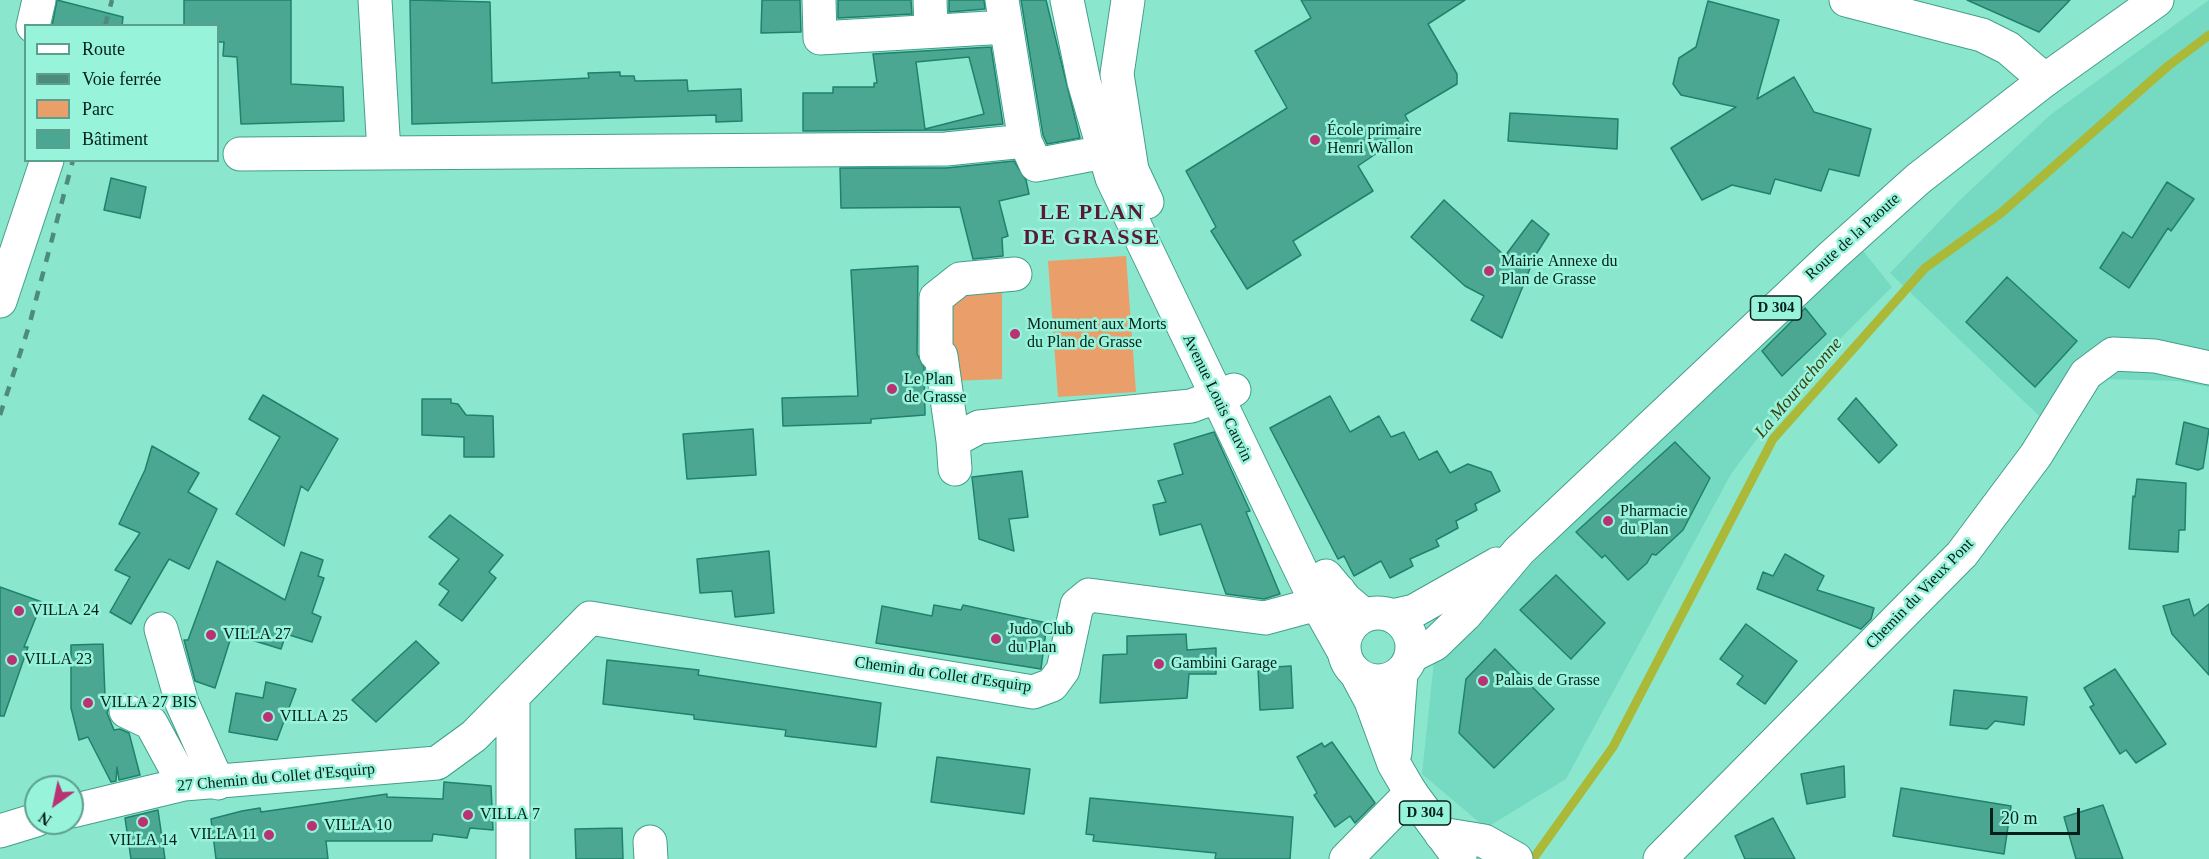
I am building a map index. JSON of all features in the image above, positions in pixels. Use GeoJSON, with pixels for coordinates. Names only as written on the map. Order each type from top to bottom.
{"type":"FeatureCollection","features":[{"type":"Feature","properties":{"kind":"street"},"geometry":{"type":"LineString","coordinates":[[33,24],[39,0]]}},
{"type":"Feature","properties":{"kind":"street"},"geometry":{"type":"LineString","coordinates":[[375,0],[384,153]]}},
{"type":"Feature","properties":{"kind":"street"},"geometry":{"type":"LineString","coordinates":[[819,0],[820,38],[931,15],[1004,13],[1025,141],[1036,165],[1104,152]]}},
{"type":"Feature","properties":{"kind":"street","name":"Avenue Louis Cauvin"},"geometry":{"type":"LineString","coordinates":[[1067,0],[1084,82],[1112,178],[1225,393],[1325,574],[1328,598],[1350,663]]}},
{"type":"Feature","properties":{"kind":"street","name":"Avenue Louis Cauvin"},"geometry":{"type":"LineString","coordinates":[[1128,0],[1117,74],[1132,170],[1225,393]]}},
{"type":"Feature","properties":{"kind":"street"},"geometry":{"type":"LineString","coordinates":[[1846,0],[1982,34],[2008,48],[2045,80]]}},
{"type":"Feature","properties":{"kind":"street","name":"Route de la Paoute"},"geometry":{"type":"LineString","coordinates":[[1406,664],[1435,644],[1471,608],[1519,550],[1858,232],[1918,179],[2045,80],[2157,0]]}},
{"type":"Feature","properties":{"kind":"street"},"geometry":{"type":"LineString","coordinates":[[1084,82],[1117,74]]}},
{"type":"Feature","properties":{"kind":"street"},"geometry":{"type":"LineString","coordinates":[[240,154],[946,149],[1025,141]]}},
{"type":"Feature","properties":{"kind":"street"},"geometry":{"type":"LineString","coordinates":[[0,301],[46,162]]}},
{"type":"Feature","properties":{"kind":"street"},"geometry":{"type":"LineString","coordinates":[[1015,274],[960,279],[936,297],[936,354],[941,356],[954,455],[979,427],[1191,406],[1225,393]]}},
{"type":"Feature","properties":{"kind":"street","name":"Chemin du Vieux Pont"},"geometry":{"type":"LineString","coordinates":[[1660,859],[1962,554],[2036,455],[2086,374],[2113,354],[2155,356],[2209,368]]}},
{"type":"Feature","properties":{"kind":"street","name":"Route de la Paoute"},"geometry":{"type":"LineString","coordinates":[[1378,615],[1414,611],[1519,550]]}},
{"type":"Feature","properties":{"kind":"street","name":"Chemin du Collet d'Esquirp"},"geometry":{"type":"LineString","coordinates":[[474,736],[590,618],[1032,692],[1052,685],[1063,670],[1077,604],[1089,595],[1265,618],[1328,598]]}},
{"type":"Feature","properties":{"kind":"street","name":"Avenue Louis Cauvin"},"geometry":{"type":"LineString","coordinates":[[1328,598],[1378,615]]}},
{"type":"Feature","properties":{"kind":"street"},"geometry":{"type":"LineString","coordinates":[[1394,764],[1406,664],[1412,647],[1407,628],[1378,615],[1348,630],[1350,663],[1374,681],[1384,681],[1406,664]]}},
{"type":"Feature","properties":{"kind":"street"},"geometry":{"type":"LineString","coordinates":[[161,629],[182,703],[218,783]]}},
{"type":"Feature","properties":{"kind":"street","name":"D 304"},"geometry":{"type":"LineString","coordinates":[[1350,663],[1371,701],[1394,764],[1411,793],[1460,850]]}},
{"type":"Feature","properties":{"kind":"street"},"geometry":{"type":"LineString","coordinates":[[513,696],[513,859]]}},
{"type":"Feature","properties":{"kind":"street"},"geometry":{"type":"LineString","coordinates":[[126,711],[151,723],[184,784]]}},
{"type":"Feature","properties":{"kind":"street","name":"27 Chemin du Collet d'Esquirp"},"geometry":{"type":"LineString","coordinates":[[84,808],[184,784],[218,783],[437,763],[474,736]]}},
{"type":"Feature","properties":{"kind":"street"},"geometry":{"type":"LineString","coordinates":[[1346,859],[1411,793]]}},
{"type":"Feature","properties":{"kind":"street"},"geometry":{"type":"LineString","coordinates":[[0,831],[24,824]]}},
{"type":"Feature","properties":{"kind":"street"},"geometry":{"type":"LineString","coordinates":[[1460,850],[1516,859]]}},
{"type":"Feature","properties":{"kind":"shaded area"},"geometry":{"type":"Polygon","coordinates":[[[2209,0],[2209,387],[2178,381],[2102,379],[2058,434],[1890,273],[1959,201],[2050,115],[2209,0]]]}},
{"type":"Feature","properties":{"kind":"shaded area"},"geometry":{"type":"Polygon","coordinates":[[[1860,247],[1892,287],[1804,375],[1731,474],[1566,779],[1486,828],[1422,774],[1434,661],[1670,427],[1860,247]]]}},
{"type":"Feature","properties":{"kind":"green space"},"geometry":{"type":"Polygon","coordinates":[[[1126,256],[1136,392],[1058,397],[1048,261],[1126,256]]]}},
{"type":"Feature","properties":{"kind":"green space"},"geometry":{"type":"Polygon","coordinates":[[[1002,282],[1002,379],[951,381],[950,304],[963,294],[1002,282]]]}},
{"type":"Feature","properties":{"kind":"building"},"geometry":{"type":"Polygon","coordinates":[[[57,0],[123,17],[122,24],[52,24],[57,0]]]}},
{"type":"Feature","properties":{"kind":"building"},"geometry":{"type":"Polygon","coordinates":[[[184,0],[291,0],[291,84],[343,87],[344,121],[241,124],[237,57],[223,56],[224,42],[219,42],[219,24],[184,24],[184,0]]]}},
{"type":"Feature","properties":{"kind":"building"},"geometry":{"type":"Polygon","coordinates":[[[410,0],[490,2],[492,83],[589,78],[588,73],[620,72],[620,76],[634,76],[635,81],[687,80],[688,91],[741,89],[742,121],[716,122],[716,115],[412,124],[410,0]]]}},
{"type":"Feature","properties":{"kind":"building"},"geometry":{"type":"Polygon","coordinates":[[[762,0],[800,0],[801,32],[761,33],[762,0]]]}},
{"type":"Feature","properties":{"kind":"building"},"geometry":{"type":"Polygon","coordinates":[[[838,0],[911,0],[912,14],[838,18],[838,0]]]}},
{"type":"Feature","properties":{"kind":"building"},"geometry":{"type":"Polygon","coordinates":[[[949,0],[984,0],[985,9],[949,12],[949,0]]]}},
{"type":"Feature","properties":{"kind":"building"},"geometry":{"type":"Polygon","coordinates":[[[1021,0],[1046,0],[1080,138],[1047,144],[1043,135],[1021,0]]]}},
{"type":"Feature","properties":{"kind":"building","name":"École primaire Henri Wallon"},"geometry":{"type":"Polygon","coordinates":[[[1301,0],[1465,0],[1428,24],[1457,74],[1457,84],[1405,115],[1412,129],[1358,166],[1373,191],[1293,241],[1301,255],[1247,289],[1211,231],[1216,227],[1186,171],[1287,108],[1255,51],[1311,18],[1301,0]]]}},
{"type":"Feature","properties":{"kind":"building"},"geometry":{"type":"Polygon","coordinates":[[[1967,0],[2070,0],[2039,32],[1967,0]]]}},
{"type":"Feature","properties":{"kind":"building"},"geometry":{"type":"Polygon","coordinates":[[[1708,1],[1779,20],[1757,99],[1794,77],[1814,112],[1871,129],[1859,176],[1829,169],[1821,191],[1775,179],[1770,194],[1732,185],[1702,200],[1671,148],[1736,107],[1681,95],[1673,84],[1679,58],[1696,47],[1708,1]]]}},
{"type":"Feature","properties":{"kind":"building"},"geometry":{"type":"Polygon","coordinates":[[[991,47],[1003,124],[945,130],[803,131],[803,93],[833,93],[833,87],[874,87],[874,83],[877,83],[873,54],[991,47]],[[969,57],[916,62],[925,129],[984,114],[969,57]]]}},
{"type":"Feature","properties":{"kind":"building"},"geometry":{"type":"Polygon","coordinates":[[[1510,113],[1618,119],[1617,149],[1508,141],[1510,113]]]}},
{"type":"Feature","properties":{"kind":"building"},"geometry":{"type":"Polygon","coordinates":[[[1014,161],[1026,180],[1029,194],[999,201],[1008,236],[1002,238],[1003,256],[973,259],[960,207],[841,208],[840,168],[946,168],[1014,161]]]}},
{"type":"Feature","properties":{"kind":"building"},"geometry":{"type":"Polygon","coordinates":[[[111,178],[146,187],[140,218],[104,210],[111,178]]]}},
{"type":"Feature","properties":{"kind":"building"},"geometry":{"type":"Polygon","coordinates":[[[2167,182],[2194,199],[2171,231],[2168,228],[2129,288],[2100,268],[2123,232],[2132,238],[2167,182]]]}},
{"type":"Feature","properties":{"kind":"building","name":"Mairie Annexe du Plan de Grasse"},"geometry":{"type":"Polygon","coordinates":[[[1444,200],[1505,256],[1532,220],[1549,234],[1535,256],[1502,338],[1471,320],[1484,296],[1465,286],[1411,237],[1444,200]]]}},
{"type":"Feature","properties":{"kind":"building"},"geometry":{"type":"Polygon","coordinates":[[[918,266],[917,354],[924,367],[925,415],[871,419],[871,423],[783,426],[782,398],[858,396],[851,270],[918,266]]]}},
{"type":"Feature","properties":{"kind":"building"},"geometry":{"type":"Polygon","coordinates":[[[2007,277],[2077,341],[2035,387],[1966,322],[2007,277]]]}},
{"type":"Feature","properties":{"kind":"building"},"geometry":{"type":"Polygon","coordinates":[[[1805,308],[1826,334],[1782,376],[1762,351],[1805,308]]]}},
{"type":"Feature","properties":{"kind":"building"},"geometry":{"type":"Polygon","coordinates":[[[263,395],[338,439],[308,491],[301,486],[284,546],[236,514],[280,437],[249,419],[263,395]]]}},
{"type":"Feature","properties":{"kind":"building"},"geometry":{"type":"Polygon","coordinates":[[[1330,396],[1350,432],[1379,416],[1391,437],[1404,432],[1419,460],[1437,451],[1450,473],[1468,464],[1491,472],[1500,491],[1475,504],[1477,510],[1456,521],[1458,528],[1436,540],[1439,546],[1410,559],[1413,566],[1390,578],[1381,561],[1354,576],[1344,556],[1338,559],[1270,428],[1330,396]]]}},
{"type":"Feature","properties":{"kind":"building"},"geometry":{"type":"Polygon","coordinates":[[[1856,398],[1897,445],[1879,463],[1838,419],[1856,398]]]}},
{"type":"Feature","properties":{"kind":"building"},"geometry":{"type":"Polygon","coordinates":[[[422,399],[451,399],[451,403],[458,404],[466,415],[493,416],[494,457],[464,457],[464,437],[422,435],[422,399]]]}},
{"type":"Feature","properties":{"kind":"building"},"geometry":{"type":"Polygon","coordinates":[[[2184,422],[2209,429],[2203,468],[2198,470],[2176,464],[2184,422]]]}},
{"type":"Feature","properties":{"kind":"building"},"geometry":{"type":"Polygon","coordinates":[[[753,429],[756,475],[687,479],[683,434],[753,429]]]}},
{"type":"Feature","properties":{"kind":"building"},"geometry":{"type":"Polygon","coordinates":[[[1214,432],[1250,511],[1246,512],[1280,594],[1264,599],[1226,594],[1201,524],[1160,535],[1153,505],[1166,502],[1158,481],[1183,474],[1174,444],[1214,432]]]}},
{"type":"Feature","properties":{"kind":"building"},"geometry":{"type":"Polygon","coordinates":[[[1675,442],[1710,478],[1683,530],[1656,555],[1652,554],[1647,563],[1628,580],[1605,555],[1602,558],[1576,532],[1675,442]]]}},
{"type":"Feature","properties":{"kind":"building"},"geometry":{"type":"Polygon","coordinates":[[[152,446],[199,473],[188,492],[217,509],[189,569],[169,559],[131,624],[110,612],[130,577],[115,570],[140,533],[119,524],[145,470],[152,446]]]}},
{"type":"Feature","properties":{"kind":"building"},"geometry":{"type":"Polygon","coordinates":[[[1022,471],[1028,517],[1009,519],[1014,551],[979,539],[972,477],[1022,471]]]}},
{"type":"Feature","properties":{"kind":"building"},"geometry":{"type":"Polygon","coordinates":[[[2137,479],[2186,483],[2185,530],[2179,530],[2178,552],[2129,549],[2133,496],[2135,497],[2137,479]]]}},
{"type":"Feature","properties":{"kind":"building"},"geometry":{"type":"Polygon","coordinates":[[[450,515],[503,555],[489,572],[496,578],[462,621],[439,605],[449,591],[439,584],[459,559],[429,537],[450,515]]]}},
{"type":"Feature","properties":{"kind":"building"},"geometry":{"type":"Polygon","coordinates":[[[769,551],[774,613],[735,617],[732,591],[700,593],[697,559],[769,551]]]}},
{"type":"Feature","properties":{"kind":"building"},"geometry":{"type":"Polygon","coordinates":[[[301,552],[323,560],[318,576],[324,578],[312,613],[321,617],[312,642],[286,634],[281,649],[232,634],[215,688],[195,681],[184,640],[188,640],[217,561],[285,600],[301,552]]]}},
{"type":"Feature","properties":{"kind":"building"},"geometry":{"type":"Polygon","coordinates":[[[1785,554],[1824,576],[1817,590],[1874,608],[1871,619],[1861,629],[1757,589],[1763,572],[1773,576],[1785,554]]]}},
{"type":"Feature","properties":{"kind":"building"},"geometry":{"type":"Polygon","coordinates":[[[1556,575],[1605,623],[1571,659],[1520,610],[1556,575]]]}},
{"type":"Feature","properties":{"kind":"building"},"geometry":{"type":"Polygon","coordinates":[[[0,587],[42,602],[24,647],[28,647],[4,716],[0,716],[0,587]]]}},
{"type":"Feature","properties":{"kind":"building"},"geometry":{"type":"Polygon","coordinates":[[[2189,599],[2194,616],[2209,604],[2209,675],[2172,634],[2163,606],[2189,599]]]}},
{"type":"Feature","properties":{"kind":"building","name":"Judo Club du Plan"},"geometry":{"type":"Polygon","coordinates":[[[934,605],[961,610],[963,605],[1047,623],[1041,669],[876,643],[882,606],[932,616],[934,605]]]}},
{"type":"Feature","properties":{"kind":"building"},"geometry":{"type":"Polygon","coordinates":[[[1746,624],[1797,661],[1765,704],[1737,684],[1743,676],[1720,659],[1746,624]]]}},
{"type":"Feature","properties":{"kind":"building","name":"Gambini Garage"},"geometry":{"type":"Polygon","coordinates":[[[1186,634],[1187,650],[1216,648],[1216,674],[1189,674],[1187,698],[1100,703],[1103,655],[1127,654],[1127,636],[1186,634]]]}},
{"type":"Feature","properties":{"kind":"building"},"geometry":{"type":"Polygon","coordinates":[[[416,641],[439,663],[376,722],[352,700],[416,641]]]}},
{"type":"Feature","properties":{"kind":"building","name":"VILLA 27 BIS"},"geometry":{"type":"Polygon","coordinates":[[[103,644],[105,697],[113,697],[107,713],[114,730],[120,729],[129,733],[140,775],[119,780],[117,767],[116,781],[111,782],[88,737],[79,740],[71,708],[71,645],[103,644]]]}},
{"type":"Feature","properties":{"kind":"building"},"geometry":{"type":"Polygon","coordinates":[[[1495,649],[1554,709],[1494,768],[1459,733],[1466,679],[1495,649]]]}},
{"type":"Feature","properties":{"kind":"building"},"geometry":{"type":"Polygon","coordinates":[[[607,660],[699,670],[698,675],[881,703],[876,747],[785,736],[786,730],[694,719],[694,715],[603,704],[607,660]]]}},
{"type":"Feature","properties":{"kind":"building"},"geometry":{"type":"Polygon","coordinates":[[[1291,666],[1293,708],[1260,710],[1258,668],[1291,666]]]}},
{"type":"Feature","properties":{"kind":"building"},"geometry":{"type":"Polygon","coordinates":[[[2115,669],[2166,744],[2136,763],[2126,750],[2120,754],[2090,707],[2094,705],[2084,688],[2115,669]]]}},
{"type":"Feature","properties":{"kind":"building","name":"VILLA 25"},"geometry":{"type":"Polygon","coordinates":[[[266,682],[296,689],[277,740],[229,732],[236,693],[263,698],[266,682]]]}},
{"type":"Feature","properties":{"kind":"building"},"geometry":{"type":"Polygon","coordinates":[[[1954,690],[2027,697],[2024,725],[1995,721],[1987,729],[1950,725],[1954,690]]]}},
{"type":"Feature","properties":{"kind":"building"},"geometry":{"type":"Polygon","coordinates":[[[1332,742],[1375,803],[1355,823],[1350,816],[1335,827],[1314,795],[1317,793],[1297,757],[1322,743],[1324,747],[1332,742]]]}},
{"type":"Feature","properties":{"kind":"building"},"geometry":{"type":"Polygon","coordinates":[[[937,757],[1030,769],[1024,814],[931,802],[937,757]]]}},
{"type":"Feature","properties":{"kind":"building"},"geometry":{"type":"Polygon","coordinates":[[[1844,766],[1845,797],[1807,804],[1801,774],[1844,766]]]}},
{"type":"Feature","properties":{"kind":"building"},"geometry":{"type":"Polygon","coordinates":[[[444,782],[491,786],[493,830],[470,828],[467,838],[433,834],[432,841],[326,841],[328,859],[216,859],[211,819],[260,808],[261,812],[387,794],[387,797],[443,799],[444,782]]]}},
{"type":"Feature","properties":{"kind":"building"},"geometry":{"type":"Polygon","coordinates":[[[1901,788],[2011,806],[2004,854],[1893,836],[1901,788]]]}},
{"type":"Feature","properties":{"kind":"building"},"geometry":{"type":"Polygon","coordinates":[[[1090,798],[1293,817],[1290,859],[1215,859],[1216,853],[1093,841],[1094,835],[1086,834],[1090,798]]]}},
{"type":"Feature","properties":{"kind":"building"},"geometry":{"type":"Polygon","coordinates":[[[2103,805],[2123,859],[2076,859],[2064,817],[2103,805]]]}},
{"type":"Feature","properties":{"kind":"building"},"geometry":{"type":"Polygon","coordinates":[[[158,810],[165,859],[131,859],[125,818],[158,810]]]}},
{"type":"Feature","properties":{"kind":"building"},"geometry":{"type":"Polygon","coordinates":[[[1773,818],[1795,859],[1745,859],[1735,836],[1773,818]]]}},
{"type":"Feature","properties":{"kind":"building"},"geometry":{"type":"Polygon","coordinates":[[[622,828],[623,859],[576,859],[575,829],[622,828]]]}},
{"type":"Feature","properties":{"kind":"waterway","name":"La Mourachonne"},"geometry":{"type":"LineString","coordinates":[[1533,859],[1613,747],[1773,439],[1925,268],[2001,213],[2168,66],[2209,35]]}},
{"type":"Feature","properties":{"kind":"railway"},"geometry":{"type":"LineString","coordinates":[[106,24],[112,0]]}},
{"type":"Feature","properties":{"kind":"railway"},"geometry":{"type":"LineString","coordinates":[[0,415],[29,326],[72,162]]}},
{"type":"Feature","properties":{"kind":"place","name":"École primaire Henri Wallon"},"geometry":{"type":"Point","coordinates":[1315,140]}},
{"type":"Feature","properties":{"kind":"place","name":"Mairie Annexe du Plan de Grasse"},"geometry":{"type":"Point","coordinates":[1489,271]}},
{"type":"Feature","properties":{"kind":"place","name":"Monument aux Morts du Plan de Grasse"},"geometry":{"type":"Point","coordinates":[1015,334]}},
{"type":"Feature","properties":{"kind":"place","name":"Le Plan de Grasse"},"geometry":{"type":"Point","coordinates":[892,389]}},
{"type":"Feature","properties":{"kind":"place","name":"Pharmacie du Plan"},"geometry":{"type":"Point","coordinates":[1608,521]}},
{"type":"Feature","properties":{"kind":"place","name":"VILLA 24"},"geometry":{"type":"Point","coordinates":[19,611]}},
{"type":"Feature","properties":{"kind":"place","name":"VILLA 27"},"geometry":{"type":"Point","coordinates":[211,635]}},
{"type":"Feature","properties":{"kind":"place","name":"Judo Club du Plan"},"geometry":{"type":"Point","coordinates":[996,639]}},
{"type":"Feature","properties":{"kind":"place","name":"VILLA 23"},"geometry":{"type":"Point","coordinates":[12,660]}},
{"type":"Feature","properties":{"kind":"place","name":"Gambini Garage"},"geometry":{"type":"Point","coordinates":[1159,664]}},
{"type":"Feature","properties":{"kind":"place","name":"Palais de Grasse"},"geometry":{"type":"Point","coordinates":[1483,681]}},
{"type":"Feature","properties":{"kind":"place","name":"VILLA 27 BIS"},"geometry":{"type":"Point","coordinates":[88,703]}},
{"type":"Feature","properties":{"kind":"place","name":"VILLA 25"},"geometry":{"type":"Point","coordinates":[268,717]}},
{"type":"Feature","properties":{"kind":"place","name":"VILLA 7"},"geometry":{"type":"Point","coordinates":[468,815]}},
{"type":"Feature","properties":{"kind":"place","name":"VILLA 14"},"geometry":{"type":"Point","coordinates":[143,822]}},
{"type":"Feature","properties":{"kind":"place","name":"VILLA 10"},"geometry":{"type":"Point","coordinates":[312,826]}},
{"type":"Feature","properties":{"kind":"place","name":"VILLA 11"},"geometry":{"type":"Point","coordinates":[269,835]}},
{"type":"Feature","properties":{"kind":"district","name":"LE PLAN DE GRASSE"},"geometry":{"type":"Point","coordinates":[1092,226]}}]}
